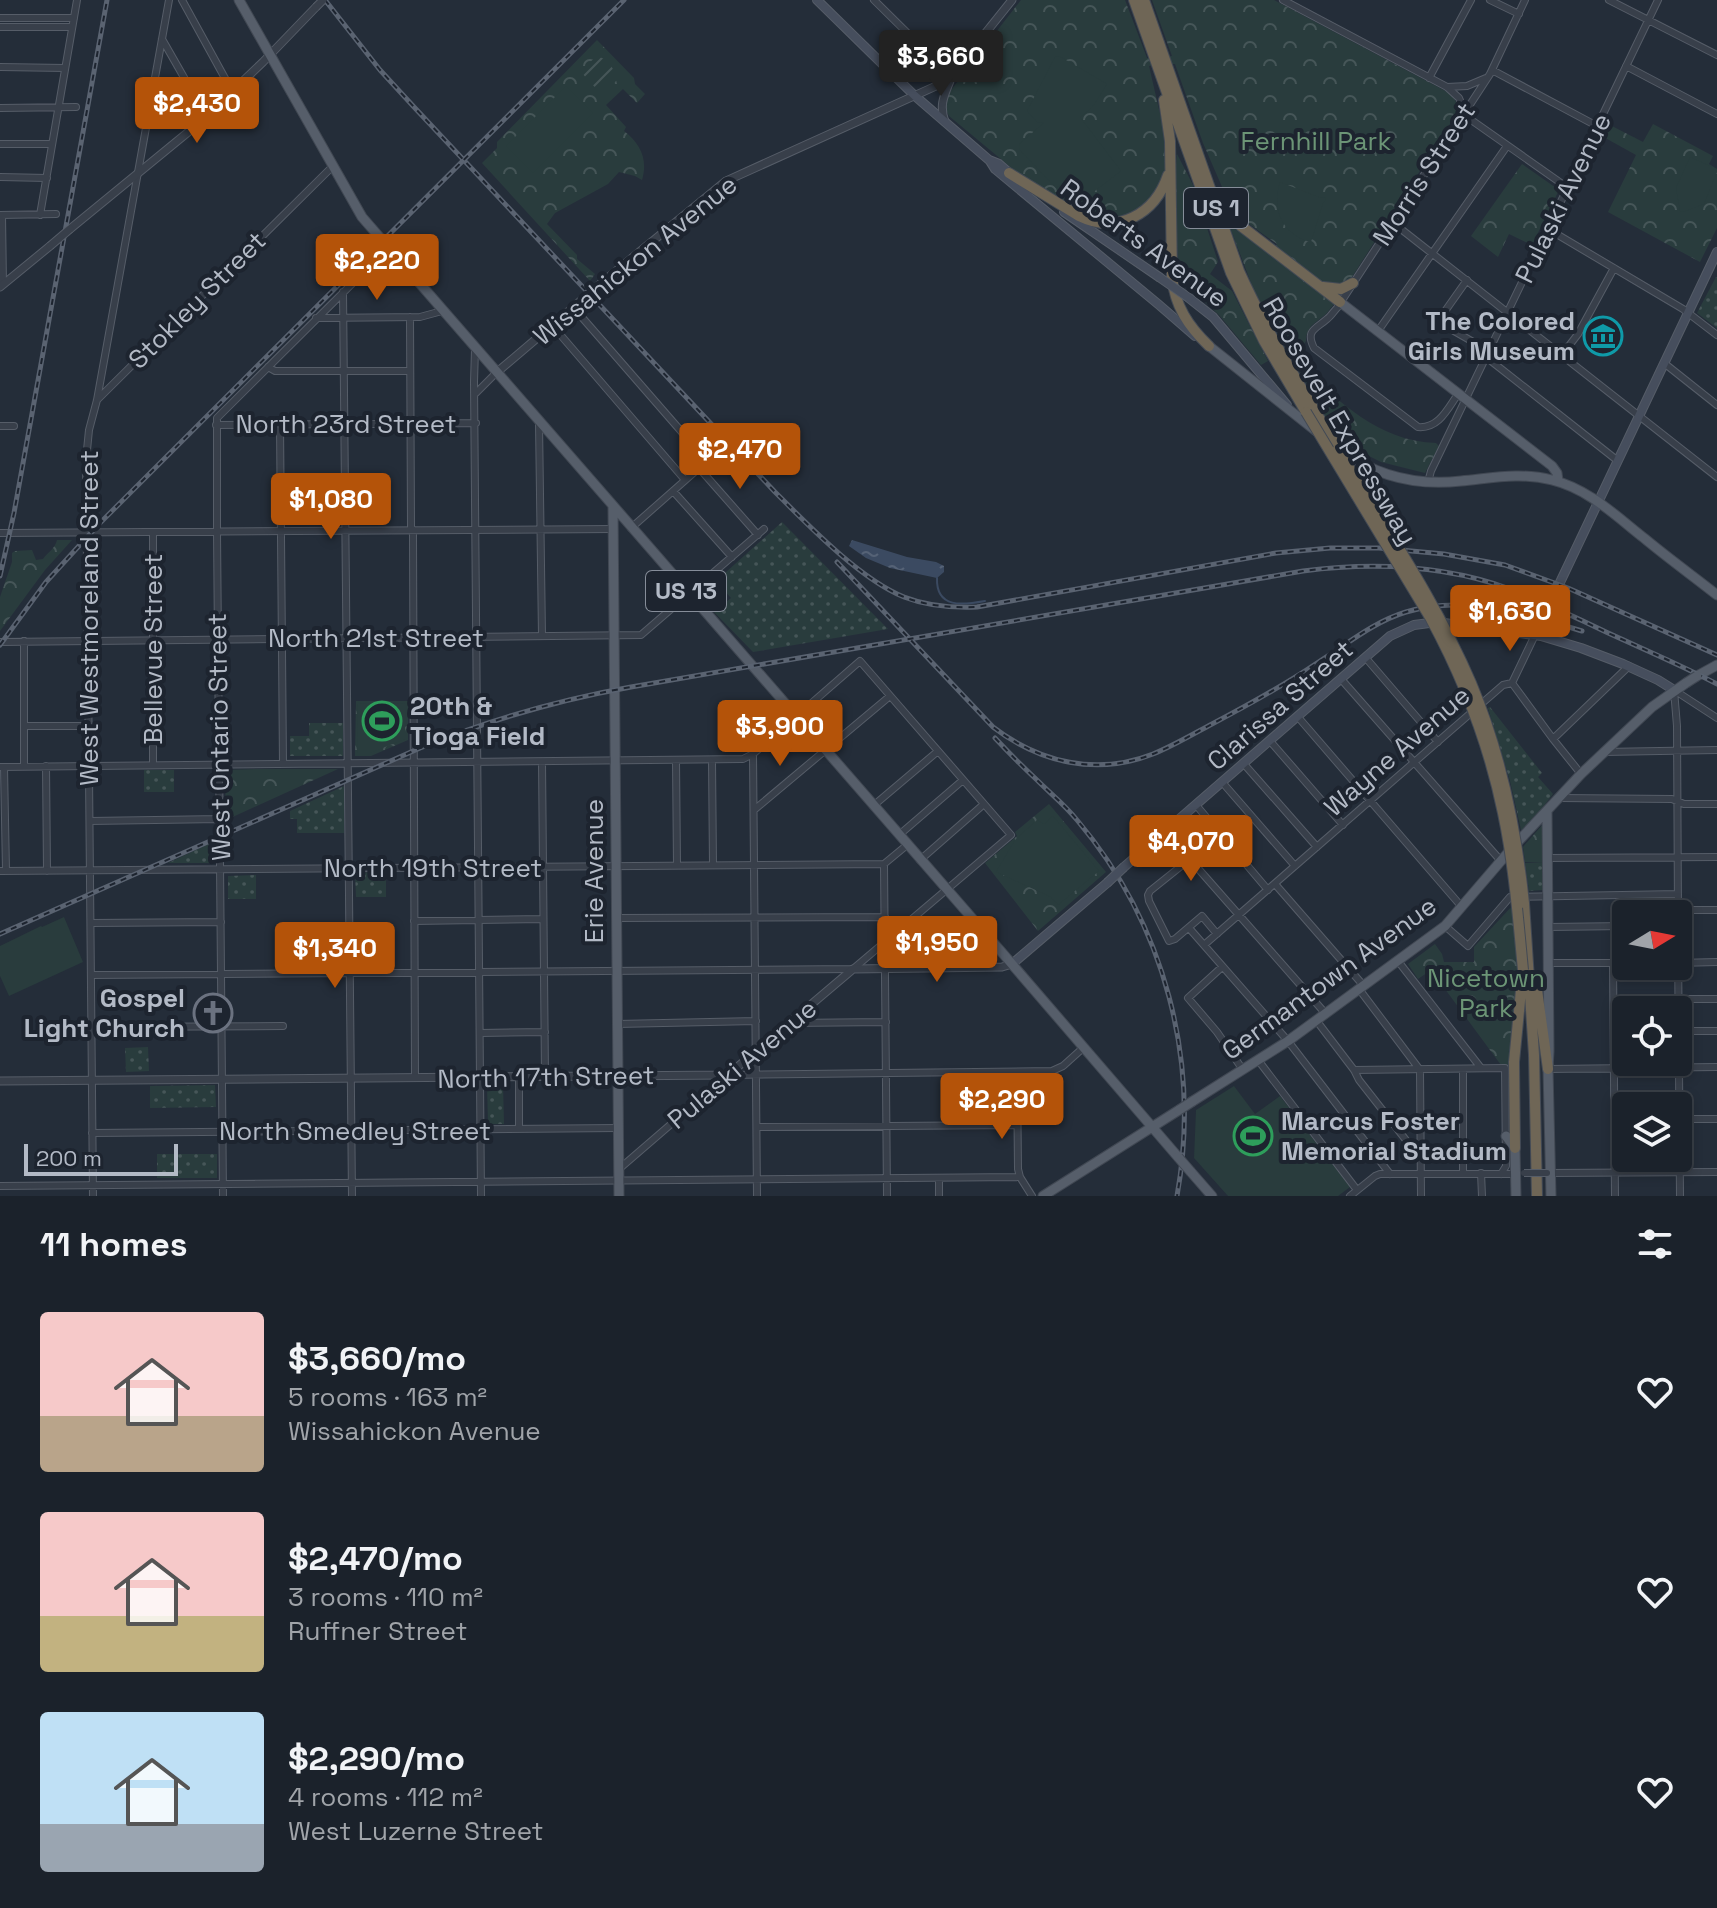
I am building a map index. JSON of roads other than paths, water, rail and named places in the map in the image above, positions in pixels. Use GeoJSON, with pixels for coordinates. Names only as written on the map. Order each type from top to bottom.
{"type":"FeatureCollection","features":[{"type":"Feature","properties":{"kind":"highway","name":"Roosevelt Expressway"},"geometry":{"type":"LineString","coordinates":[[1134,0],[1231,273],[1264,341],[1442,621],[1491,737],[1507,791],[1524,903],[1535,1083],[1537,1196]]}},
{"type":"Feature","properties":{"kind":"highway","name":"Roosevelt Expressway"},"geometry":{"type":"LineString","coordinates":[[1144,0],[1232,252],[1255,306],[1309,409],[1448,653],[1471,705],[1492,766],[1503,811],[1529,970],[1530,1196]]}},
{"type":"Feature","properties":{"kind":"highway"},"geometry":{"type":"LineString","coordinates":[[1158,65],[1171,161],[1174,291],[1187,322],[1209,346]]}},
{"type":"Feature","properties":{"kind":"highway"},"geometry":{"type":"LineString","coordinates":[[1009,173],[1085,219],[1111,223],[1130,219],[1152,204],[1165,184],[1171,161]]}},
{"type":"Feature","properties":{"kind":"highway"},"geometry":{"type":"LineString","coordinates":[[1202,167],[1234,219],[1340,302]]}},
{"type":"Feature","properties":{"kind":"highway"},"geometry":{"type":"LineString","coordinates":[[1321,287],[1345,288],[1353,283]]}},
{"type":"Feature","properties":{"kind":"highway"},"geometry":{"type":"LineString","coordinates":[[1529,970],[1548,1069]]}},
{"type":"Feature","properties":{"kind":"highway"},"geometry":{"type":"LineString","coordinates":[[1515,1148],[1514,1062],[1529,970]]}},
{"type":"Feature","properties":{"kind":"main road","name":"US 13"},"geometry":{"type":"LineString","coordinates":[[239,0],[358,213],[1212,1196]]}},
{"type":"Feature","properties":{"kind":"main road","name":"Roberts Avenue"},"geometry":{"type":"LineString","coordinates":[[817,0],[995,169],[1336,448],[1364,465],[1393,476],[1428,482],[1512,475],[1558,481],[1598,502],[1716,593]]}},
{"type":"Feature","properties":{"kind":"main road","name":"Roberts Avenue"},"geometry":{"type":"LineString","coordinates":[[989,160],[999,164],[1213,317],[1292,411]]}},
{"type":"Feature","properties":{"kind":"main road","name":"Wayne Avenue"},"geometry":{"type":"LineString","coordinates":[[1535,635],[1664,363],[1714,268],[1717,252]]}},
{"type":"Feature","properties":{"kind":"main road"},"geometry":{"type":"LineString","coordinates":[[1340,302],[1552,466],[1558,481]]}},
{"type":"Feature","properties":{"kind":"main road","name":"Erie Avenue"},"geometry":{"type":"LineString","coordinates":[[613,507],[619,1196]]}},
{"type":"Feature","properties":{"kind":"main road"},"geometry":{"type":"LineString","coordinates":[[614,546],[631,528]]}},
{"type":"Feature","properties":{"kind":"main road","name":"Clarissa Street"},"geometry":{"type":"LineString","coordinates":[[1012,964],[1396,633],[1426,622],[1450,622],[1535,635],[1629,666],[1674,690]]}},
{"type":"Feature","properties":{"kind":"main road","name":"Germantown Avenue"},"geometry":{"type":"LineString","coordinates":[[1043,1196],[1288,1041],[1445,926],[1603,752],[1674,690],[1717,665]]}},
{"type":"Feature","properties":{"kind":"main road"},"geometry":{"type":"LineString","coordinates":[[1547,811],[1551,1196]]}},
{"type":"Feature","properties":{"kind":"main road"},"geometry":{"type":"LineString","coordinates":[[1506,1136],[1515,1148],[1520,1174],[1516,1196]]}},
{"type":"Feature","properties":{"kind":"street"},"geometry":{"type":"LineString","coordinates":[[40,215],[77,0]]}},
{"type":"Feature","properties":{"kind":"street","name":"West Westmoreland Street"},"geometry":{"type":"LineString","coordinates":[[93,1196],[86,460],[169,0]]}},
{"type":"Feature","properties":{"kind":"street"},"geometry":{"type":"LineString","coordinates":[[182,0],[232,91]]}},
{"type":"Feature","properties":{"kind":"street"},"geometry":{"type":"LineString","coordinates":[[2,286],[206,116],[323,0]]}},
{"type":"Feature","properties":{"kind":"street"},"geometry":{"type":"LineString","coordinates":[[874,0],[952,77],[942,100],[946,124]]}},
{"type":"Feature","properties":{"kind":"street","name":"Wissahickon Avenue"},"geometry":{"type":"LineString","coordinates":[[496,373],[726,181],[952,77],[1012,0]]}},
{"type":"Feature","properties":{"kind":"street"},"geometry":{"type":"LineString","coordinates":[[1283,0],[1447,87],[1457,96],[1467,117],[1568,188]]}},
{"type":"Feature","properties":{"kind":"street"},"geometry":{"type":"LineString","coordinates":[[1429,78],[1471,0]]}},
{"type":"Feature","properties":{"kind":"street"},"geometry":{"type":"LineString","coordinates":[[1490,0],[1519,14]]}},
{"type":"Feature","properties":{"kind":"street","name":"Morris Street"},"geometry":{"type":"LineString","coordinates":[[1462,396],[1434,425],[1418,427],[1318,351],[1310,338],[1353,283],[1492,70],[1525,0]]}},
{"type":"Feature","properties":{"kind":"street"},"geometry":{"type":"LineString","coordinates":[[1609,0],[1717,53]]}},
{"type":"Feature","properties":{"kind":"street","name":"Pulaski Avenue"},"geometry":{"type":"LineString","coordinates":[[1428,482],[1462,396],[1508,312],[1658,0]]}},
{"type":"Feature","properties":{"kind":"street"},"geometry":{"type":"LineString","coordinates":[[0,18],[74,18]]}},
{"type":"Feature","properties":{"kind":"street"},"geometry":{"type":"LineString","coordinates":[[0,27],[72,27]]}},
{"type":"Feature","properties":{"kind":"street"},"geometry":{"type":"LineString","coordinates":[[162,39],[206,116]]}},
{"type":"Feature","properties":{"kind":"street"},"geometry":{"type":"LineString","coordinates":[[1626,66],[1717,114]]}},
{"type":"Feature","properties":{"kind":"street"},"geometry":{"type":"LineString","coordinates":[[0,67],[65,68]]}},
{"type":"Feature","properties":{"kind":"street"},"geometry":{"type":"LineString","coordinates":[[1492,70],[1597,126]]}},
{"type":"Feature","properties":{"kind":"street"},"geometry":{"type":"LineString","coordinates":[[1447,87],[1472,85],[1487,77]]}},
{"type":"Feature","properties":{"kind":"street"},"geometry":{"type":"LineString","coordinates":[[0,108],[76,107]]}},
{"type":"Feature","properties":{"kind":"street"},"geometry":{"type":"LineString","coordinates":[[0,144],[52,144]]}},
{"type":"Feature","properties":{"kind":"street"},"geometry":{"type":"LineString","coordinates":[[1378,331],[1507,146]]}},
{"type":"Feature","properties":{"kind":"street","name":"Stokley Street"},"geometry":{"type":"LineString","coordinates":[[97,400],[332,167]]}},
{"type":"Feature","properties":{"kind":"street"},"geometry":{"type":"LineString","coordinates":[[0,177],[47,178]]}},
{"type":"Feature","properties":{"kind":"street"},"geometry":{"type":"LineString","coordinates":[[2,286],[1,215],[56,214]]}},
{"type":"Feature","properties":{"kind":"street"},"geometry":{"type":"LineString","coordinates":[[1392,222],[1717,477]]}},
{"type":"Feature","properties":{"kind":"street"},"geometry":{"type":"LineString","coordinates":[[1548,229],[1717,335]]}},
{"type":"Feature","properties":{"kind":"street"},"geometry":{"type":"LineString","coordinates":[[216,425],[217,418],[388,248]]}},
{"type":"Feature","properties":{"kind":"street"},"geometry":{"type":"LineString","coordinates":[[1562,355],[1578,334],[1614,268]]}},
{"type":"Feature","properties":{"kind":"street"},"geometry":{"type":"LineString","coordinates":[[1467,280],[1443,314],[1443,321],[1449,329],[1487,354],[1618,461]]}},
{"type":"Feature","properties":{"kind":"street"},"geometry":{"type":"LineString","coordinates":[[343,292],[352,1196]]}},
{"type":"Feature","properties":{"kind":"street"},"geometry":{"type":"LineString","coordinates":[[575,306],[707,461],[631,528]]}},
{"type":"Feature","properties":{"kind":"street"},"geometry":{"type":"LineString","coordinates":[[316,318],[424,317],[442,311]]}},
{"type":"Feature","properties":{"kind":"street"},"geometry":{"type":"LineString","coordinates":[[410,317],[415,1078]]}},
{"type":"Feature","properties":{"kind":"street"},"geometry":{"type":"LineString","coordinates":[[552,325],[685,480]]}},
{"type":"Feature","properties":{"kind":"street"},"geometry":{"type":"LineString","coordinates":[[475,349],[481,1196]]}},
{"type":"Feature","properties":{"kind":"street"},"geometry":{"type":"LineString","coordinates":[[1664,363],[1717,405]]}},
{"type":"Feature","properties":{"kind":"street"},"geometry":{"type":"LineString","coordinates":[[268,367],[275,371],[409,371]]}},
{"type":"Feature","properties":{"kind":"street"},"geometry":{"type":"LineString","coordinates":[[475,397],[496,373]]}},
{"type":"Feature","properties":{"kind":"street","name":"North 23rd Street"},"geometry":{"type":"LineString","coordinates":[[216,425],[476,423]]}},
{"type":"Feature","properties":{"kind":"street"},"geometry":{"type":"LineString","coordinates":[[539,423],[542,636]]}},
{"type":"Feature","properties":{"kind":"street"},"geometry":{"type":"LineString","coordinates":[[280,424],[283,764]]}},
{"type":"Feature","properties":{"kind":"street","name":"West Ontario Street"},"geometry":{"type":"LineString","coordinates":[[216,425],[223,1196]]}},
{"type":"Feature","properties":{"kind":"street"},"geometry":{"type":"LineString","coordinates":[[0,426],[14,426]]}},
{"type":"Feature","properties":{"kind":"street","name":"North 21st Street"},"geometry":{"type":"LineString","coordinates":[[0,642],[641,635],[761,532],[699,468]]}},
{"type":"Feature","properties":{"kind":"street"},"geometry":{"type":"LineString","coordinates":[[673,491],[732,557]]}},
{"type":"Feature","properties":{"kind":"street"},"geometry":{"type":"LineString","coordinates":[[0,533],[613,529]]}},
{"type":"Feature","properties":{"kind":"street","name":"Bellevue Street"},"geometry":{"type":"LineString","coordinates":[[153,533],[153,765]]}},
{"type":"Feature","properties":{"kind":"street","name":"Wayne Avenue"},"geometry":{"type":"LineString","coordinates":[[1204,945],[1503,685],[1512,683],[1535,635]]}},
{"type":"Feature","properties":{"kind":"street"},"geometry":{"type":"LineString","coordinates":[[24,641],[24,766]]}},
{"type":"Feature","properties":{"kind":"street"},"geometry":{"type":"LineString","coordinates":[[1365,657],[1438,742]]}},
{"type":"Feature","properties":{"kind":"street"},"geometry":{"type":"LineString","coordinates":[[3,871],[2,767],[743,759],[753,754],[860,661],[984,804],[920,860]]}},
{"type":"Feature","properties":{"kind":"street"},"geometry":{"type":"LineString","coordinates":[[1553,739],[1629,666]]}},
{"type":"Feature","properties":{"kind":"street"},"geometry":{"type":"LineString","coordinates":[[1341,679],[1501,861]]}},
{"type":"Feature","properties":{"kind":"street"},"geometry":{"type":"LineString","coordinates":[[1512,683],[1581,774]]}},
{"type":"Feature","properties":{"kind":"street"},"geometry":{"type":"LineString","coordinates":[[1674,690],[1717,718]]}},
{"type":"Feature","properties":{"kind":"street"},"geometry":{"type":"LineString","coordinates":[[1674,690],[1678,900]]}},
{"type":"Feature","properties":{"kind":"street"},"geometry":{"type":"LineString","coordinates":[[754,810],[890,696]]}},
{"type":"Feature","properties":{"kind":"street"},"geometry":{"type":"LineString","coordinates":[[1298,717],[1461,906]]}},
{"type":"Feature","properties":{"kind":"street"},"geometry":{"type":"LineString","coordinates":[[24,726],[89,726]]}},
{"type":"Feature","properties":{"kind":"street"},"geometry":{"type":"LineString","coordinates":[[1270,741],[1343,825]]}},
{"type":"Feature","properties":{"kind":"street"},"geometry":{"type":"LineString","coordinates":[[1603,752],[1717,750]]}},
{"type":"Feature","properties":{"kind":"street"},"geometry":{"type":"LineString","coordinates":[[873,806],[938,751]]}},
{"type":"Feature","properties":{"kind":"street"},"geometry":{"type":"LineString","coordinates":[[753,754],[757,1196]]}},
{"type":"Feature","properties":{"kind":"street"},"geometry":{"type":"LineString","coordinates":[[676,761],[677,865]]}},
{"type":"Feature","properties":{"kind":"street"},"geometry":{"type":"LineString","coordinates":[[712,761],[713,865]]}},
{"type":"Feature","properties":{"kind":"street"},"geometry":{"type":"LineString","coordinates":[[542,762],[545,1076]]}},
{"type":"Feature","properties":{"kind":"street"},"geometry":{"type":"LineString","coordinates":[[1244,764],[1317,847]]}},
{"type":"Feature","properties":{"kind":"street"},"geometry":{"type":"LineString","coordinates":[[46,766],[47,871]]}},
{"type":"Feature","properties":{"kind":"street"},"geometry":{"type":"LineString","coordinates":[[899,835],[963,780]]}},
{"type":"Feature","properties":{"kind":"street"},"geometry":{"type":"LineString","coordinates":[[1222,782],[1295,866]]}},
{"type":"Feature","properties":{"kind":"street"},"geometry":{"type":"LineString","coordinates":[[1559,798],[1672,799],[1684,804],[1717,804]]}},
{"type":"Feature","properties":{"kind":"street","name":"Pulaski Avenue"},"geometry":{"type":"LineString","coordinates":[[619,1169],[1011,835],[984,804]]}},
{"type":"Feature","properties":{"kind":"street"},"geometry":{"type":"LineString","coordinates":[[1196,805],[1268,890]]}},
{"type":"Feature","properties":{"kind":"street"},"geometry":{"type":"LineString","coordinates":[[90,821],[220,819]]}},
{"type":"Feature","properties":{"kind":"street"},"geometry":{"type":"LineString","coordinates":[[1166,832],[1321,1017],[1359,1080],[1421,1159]]}},
{"type":"Feature","properties":{"kind":"street"},"geometry":{"type":"LineString","coordinates":[[887,1196],[884,864],[907,845]]}},
{"type":"Feature","properties":{"kind":"street"},"geometry":{"type":"LineString","coordinates":[[1548,858],[1717,857]]}},
{"type":"Feature","properties":{"kind":"street"},"geometry":{"type":"LineString","coordinates":[[1190,859],[1148,895],[1169,941],[1202,916],[1217,934]]}},
{"type":"Feature","properties":{"kind":"street","name":"North 19th Street"},"geometry":{"type":"LineString","coordinates":[[3,871],[884,864]]}},
{"type":"Feature","properties":{"kind":"street"},"geometry":{"type":"LineString","coordinates":[[1275,884],[1361,987],[1420,1070],[1421,1196]]}},
{"type":"Feature","properties":{"kind":"street"},"geometry":{"type":"LineString","coordinates":[[1445,926],[1468,946],[1510,897],[1678,894]]}},
{"type":"Feature","properties":{"kind":"street"},"geometry":{"type":"LineString","coordinates":[[1692,911],[1717,910]]}},
{"type":"Feature","properties":{"kind":"street"},"geometry":{"type":"LineString","coordinates":[[616,918],[885,917]]}},
{"type":"Feature","properties":{"kind":"street"},"geometry":{"type":"LineString","coordinates":[[414,921],[543,919]]}},
{"type":"Feature","properties":{"kind":"street"},"geometry":{"type":"LineString","coordinates":[[91,923],[221,922]]}},
{"type":"Feature","properties":{"kind":"street"},"geometry":{"type":"LineString","coordinates":[[1548,927],[1612,926]]}},
{"type":"Feature","properties":{"kind":"street"},"geometry":{"type":"LineString","coordinates":[[1189,928],[1288,1041],[1390,1174]]}},
{"type":"Feature","properties":{"kind":"street"},"geometry":{"type":"LineString","coordinates":[[1398,961],[1481,1068]]}},
{"type":"Feature","properties":{"kind":"street"},"geometry":{"type":"LineString","coordinates":[[1692,963],[1717,962]]}},
{"type":"Feature","properties":{"kind":"street"},"geometry":{"type":"LineString","coordinates":[[1549,963],[1612,963]]}},
{"type":"Feature","properties":{"kind":"street"},"geometry":{"type":"LineString","coordinates":[[91,975],[885,969],[1002,967],[1012,964]]}},
{"type":"Feature","properties":{"kind":"street"},"geometry":{"type":"LineString","coordinates":[[1222,967],[1188,998],[1217,1032],[1243,1070]]}},
{"type":"Feature","properties":{"kind":"street"},"geometry":{"type":"LineString","coordinates":[[1692,999],[1717,999]]}},
{"type":"Feature","properties":{"kind":"street"},"geometry":{"type":"LineString","coordinates":[[617,1024],[756,1021]]}},
{"type":"Feature","properties":{"kind":"street"},"geometry":{"type":"LineString","coordinates":[[790,1023],[886,1022]]}},
{"type":"Feature","properties":{"kind":"street"},"geometry":{"type":"LineString","coordinates":[[91,1027],[283,1026]]}},
{"type":"Feature","properties":{"kind":"street"},"geometry":{"type":"LineString","coordinates":[[1692,1032],[1717,1031]]}},
{"type":"Feature","properties":{"kind":"street"},"geometry":{"type":"LineString","coordinates":[[480,1033],[545,1032]]}},
{"type":"Feature","properties":{"kind":"street","name":"North 17th Street"},"geometry":{"type":"LineString","coordinates":[[0,1081],[1017,1072],[1056,1070],[1083,1048]]}},
{"type":"Feature","properties":{"kind":"street"},"geometry":{"type":"LineString","coordinates":[[1258,1060],[1357,1190]]}},
{"type":"Feature","properties":{"kind":"street"},"geometry":{"type":"LineString","coordinates":[[1692,1068],[1717,1067]]}},
{"type":"Feature","properties":{"kind":"street"},"geometry":{"type":"LineString","coordinates":[[1354,1070],[1505,1068],[1506,1168],[1501,1174]]}},
{"type":"Feature","properties":{"kind":"street"},"geometry":{"type":"LineString","coordinates":[[1548,1069],[1612,1068]]}},
{"type":"Feature","properties":{"kind":"street"},"geometry":{"type":"LineString","coordinates":[[1463,1069],[1463,1173]]}},
{"type":"Feature","properties":{"kind":"street"},"geometry":{"type":"LineString","coordinates":[[1017,1072],[1018,1169],[1032,1196]]}},
{"type":"Feature","properties":{"kind":"street"},"geometry":{"type":"LineString","coordinates":[[519,1077],[519,1129]]}},
{"type":"Feature","properties":{"kind":"street"},"geometry":{"type":"LineString","coordinates":[[1692,1119],[1717,1119]]}},
{"type":"Feature","properties":{"kind":"street"},"geometry":{"type":"LineString","coordinates":[[757,1127],[1017,1125]]}},
{"type":"Feature","properties":{"kind":"street","name":"North Smedley Street"},"geometry":{"type":"LineString","coordinates":[[92,1133],[618,1128]]}},
{"type":"Feature","properties":{"kind":"street"},"geometry":{"type":"LineString","coordinates":[[1350,1196],[1377,1174],[1680,1172],[1680,1196]]}},
{"type":"Feature","properties":{"kind":"street"},"geometry":{"type":"LineString","coordinates":[[1692,1172],[1717,1172]]}},
{"type":"Feature","properties":{"kind":"street"},"geometry":{"type":"LineString","coordinates":[[1481,1173],[1482,1196]]}},
{"type":"Feature","properties":{"kind":"street"},"geometry":{"type":"LineString","coordinates":[[1615,1173],[1615,1196]]}},
{"type":"Feature","properties":{"kind":"street"},"geometry":{"type":"LineString","coordinates":[[0,1186],[1020,1177]]}},
{"type":"Feature","properties":{"kind":"street"},"geometry":{"type":"LineString","coordinates":[[939,1179],[939,1196]]}},
{"type":"Feature","properties":{"kind":"water"},"geometry":{"type":"Polygon","coordinates":[[[852,540],[907,557],[936,562],[944,566],[944,572],[937,578],[890,568],[866,558],[849,546],[852,540]]]}},
{"type":"Feature","properties":{"kind":"waterway"},"geometry":{"type":"LineString","coordinates":[[937,578],[941,595],[952,603],[985,601]]}},
{"type":"Feature","properties":{"kind":"railway"},"geometry":{"type":"LineString","coordinates":[[0,576],[107,0]]}},
{"type":"Feature","properties":{"kind":"railway"},"geometry":{"type":"LineString","coordinates":[[325,0],[380,70],[775,492],[853,565],[904,597],[940,606],[977,607],[1276,553],[1379,548],[1444,554],[1505,565],[1568,588],[1717,655]]}},
{"type":"Feature","properties":{"kind":"railway"},"geometry":{"type":"LineString","coordinates":[[0,645],[46,582],[99,524],[624,0]]}},
{"type":"Feature","properties":{"kind":"railway"},"geometry":{"type":"LineString","coordinates":[[837,562],[993,727],[1030,750],[1090,765],[1132,761],[1168,747],[1239,710],[1394,616],[1422,608],[1453,605],[1500,609],[1532,616]]}},
{"type":"Feature","properties":{"kind":"railway"},"geometry":{"type":"LineString","coordinates":[[0,934],[420,748],[524,712],[631,687],[1303,571],[1382,566],[1434,570],[1485,581],[1546,604],[1717,684]]}},
{"type":"Feature","properties":{"kind":"railway"},"geometry":{"type":"LineString","coordinates":[[1552,622],[1582,631]]}},
{"type":"Feature","properties":{"kind":"railway"},"geometry":{"type":"LineString","coordinates":[[995,738],[1072,815],[1108,861],[1154,949],[1169,997],[1179,1046],[1184,1095],[1183,1146],[1177,1196]]}},
{"type":"Feature","properties":{"kind":"place","name":"The Colored Girls Museum"},"geometry":{"type":"Point","coordinates":[1603,336]}},
{"type":"Feature","properties":{"kind":"place","name":"20th & Tioga Field"},"geometry":{"type":"Point","coordinates":[382,721]}},
{"type":"Feature","properties":{"kind":"place","name":"Gospel Light Church"},"geometry":{"type":"Point","coordinates":[213,1013]}},
{"type":"Feature","properties":{"kind":"place","name":"Marcus Foster Memorial Stadium"},"geometry":{"type":"Point","coordinates":[1253,1136]}},
{"type":"Feature","properties":{"kind":"park label","name":"Fernhill Park"},"geometry":{"type":"Point","coordinates":[1316,141]}},
{"type":"Feature","properties":{"kind":"park label","name":"Nicetown Park"},"geometry":{"type":"Point","coordinates":[1486,993]}}]}
